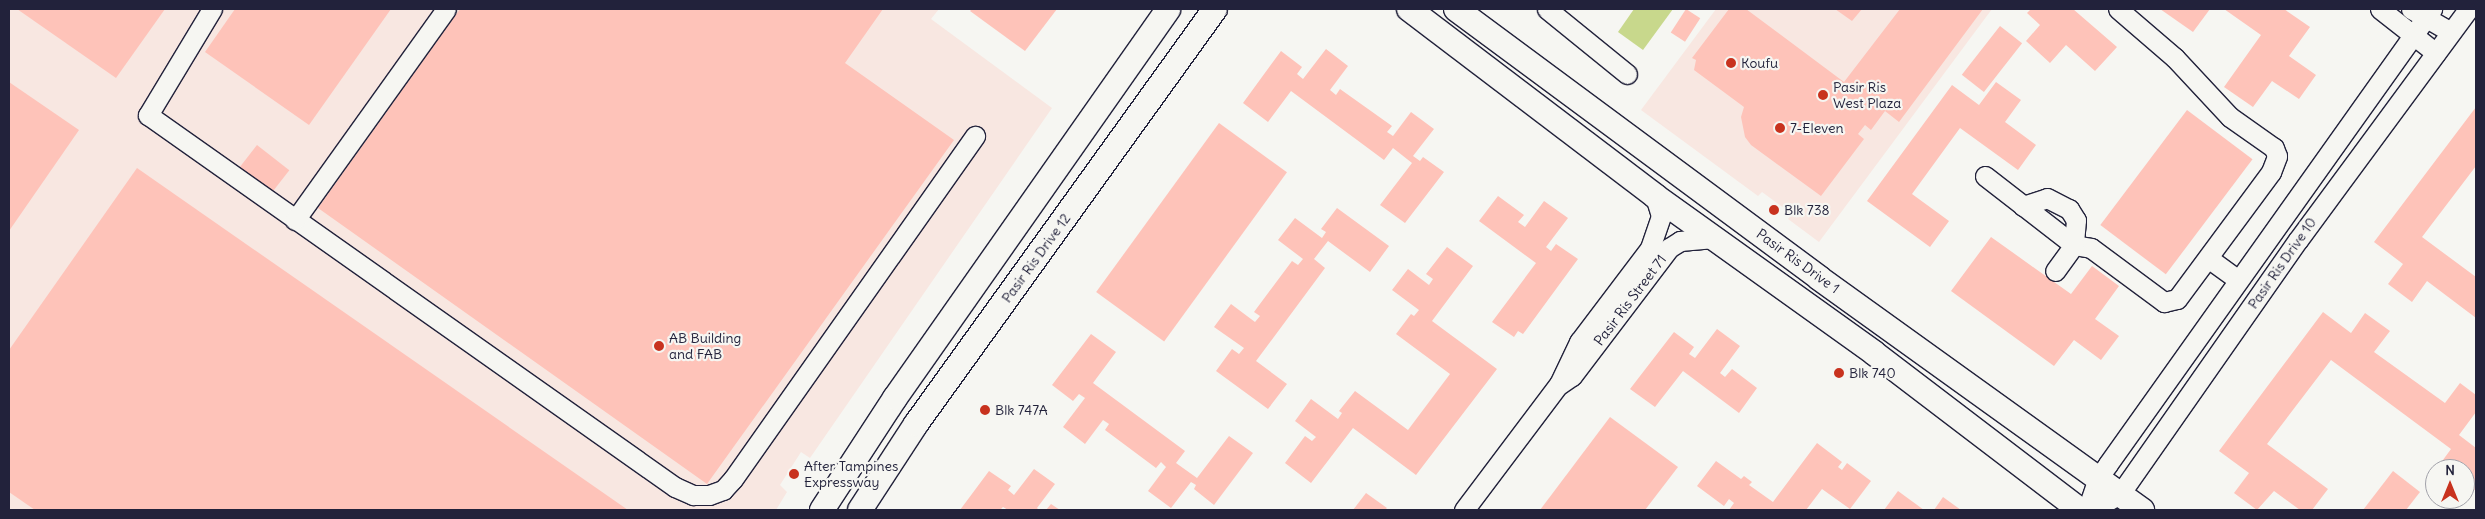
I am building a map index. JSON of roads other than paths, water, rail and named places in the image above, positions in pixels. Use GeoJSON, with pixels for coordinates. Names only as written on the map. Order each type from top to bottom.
{"type":"FeatureCollection","features":[{"type":"Feature","properties":{"kind":"main road"},"geometry":{"type":"LineString","coordinates":[[822,510],[895,398],[1168,9]]}},
{"type":"Feature","properties":{"kind":"main road","name":"Pasir Ris Drive 12"},"geometry":{"type":"LineString","coordinates":[[860,510],[916,424],[1215,9]]}},
{"type":"Feature","properties":{"kind":"main road"},"geometry":{"type":"LineString","coordinates":[[1408,9],[1655,196],[1874,353],[2080,510]]}},
{"type":"Feature","properties":{"kind":"main road","name":"Pasir Ris Drive 1"},"geometry":{"type":"LineString","coordinates":[[1456,9],[1819,278],[2142,510]]}},
{"type":"Feature","properties":{"kind":"street"},"geometry":{"type":"LineString","coordinates":[[212,9],[148,115],[675,487],[693,495],[709,495],[723,490],[733,479],[975,136]]}},
{"type":"Feature","properties":{"kind":"street"},"geometry":{"type":"LineString","coordinates":[[296,220],[446,9]]}},
{"type":"Feature","properties":{"kind":"street"},"geometry":{"type":"LineString","coordinates":[[1547,9],[1627,74]]}},
{"type":"Feature","properties":{"kind":"street"},"geometry":{"type":"LineString","coordinates":[[1985,176],[2074,245],[2091,248],[2164,302],[2177,299],[2270,172],[2277,156],[2274,148],[2230,117],[2175,58],[2118,9]]}},
{"type":"Feature","properties":{"kind":"street"},"geometry":{"type":"LineString","coordinates":[[2380,9],[2411,36],[2436,53]]}},
{"type":"Feature","properties":{"kind":"street","name":"Pasir Ris Drive 10"},"geometry":{"type":"LineString","coordinates":[[2092,510],[2120,494],[2371,141],[2468,9]]}},
{"type":"Feature","properties":{"kind":"street"},"geometry":{"type":"LineString","coordinates":[[2423,11],[2451,32]]}},
{"type":"Feature","properties":{"kind":"street","name":"Pasir Ris Drive 10"},"geometry":{"type":"LineString","coordinates":[[2087,510],[2098,478],[2237,279],[2411,36],[2423,11]]}},
{"type":"Feature","properties":{"kind":"street"},"geometry":{"type":"LineString","coordinates":[[2348,124],[2371,141]]}},
{"type":"Feature","properties":{"kind":"street","name":"Pasir Ris Street 71"},"geometry":{"type":"LineString","coordinates":[[1559,384],[1564,369],[1579,342],[1657,236],[1661,216],[1655,196]]}},
{"type":"Feature","properties":{"kind":"street"},"geometry":{"type":"LineString","coordinates":[[2023,206],[2047,198],[2059,201],[2070,209],[2076,220],[2077,233],[2074,245],[2055,271]]}},
{"type":"Feature","properties":{"kind":"street","name":"Pasir Ris Street 71"},"geometry":{"type":"LineString","coordinates":[[1464,510],[1559,384],[1576,372],[1669,248],[1680,241],[1714,238]]}},
{"type":"Feature","properties":{"kind":"street"},"geometry":{"type":"LineString","coordinates":[[2208,258],[2237,279]]}},
{"type":"Feature","properties":{"kind":"place","name":"Koufu"},"geometry":{"type":"Point","coordinates":[1731,63]}},
{"type":"Feature","properties":{"kind":"place","name":"Pasir Ris West Plaza"},"geometry":{"type":"Point","coordinates":[1823,95]}},
{"type":"Feature","properties":{"kind":"place","name":"7-Eleven"},"geometry":{"type":"Point","coordinates":[1780,128]}},
{"type":"Feature","properties":{"kind":"place","name":"Blk 738"},"geometry":{"type":"Point","coordinates":[1774,210]}},
{"type":"Feature","properties":{"kind":"place","name":"AB Building and FAB"},"geometry":{"type":"Point","coordinates":[659,346]}},
{"type":"Feature","properties":{"kind":"place","name":"Blk 740"},"geometry":{"type":"Point","coordinates":[1839,373]}},
{"type":"Feature","properties":{"kind":"place","name":"Blk 747A"},"geometry":{"type":"Point","coordinates":[985,410]}},
{"type":"Feature","properties":{"kind":"place","name":"After Tampines Expressway"},"geometry":{"type":"Point","coordinates":[794,474]}}]}
